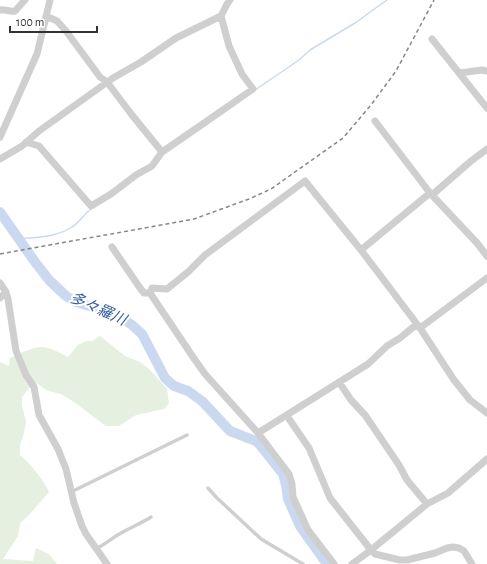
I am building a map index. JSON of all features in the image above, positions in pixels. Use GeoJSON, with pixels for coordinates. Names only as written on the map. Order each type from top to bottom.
{"type":"FeatureCollection","features":[{"type":"Feature","properties":{"kind":"street"},"geometry":{"type":"LineString","coordinates":[[0,10],[2,9],[11,12],[15,11],[25,0]]}},
{"type":"Feature","properties":{"kind":"street"},"geometry":{"type":"LineString","coordinates":[[0,137],[37,54],[50,0]]}},
{"type":"Feature","properties":{"kind":"street"},"geometry":{"type":"LineString","coordinates":[[26,142],[39,146],[91,206],[111,194],[136,175],[152,166],[162,152],[253,89],[242,74],[229,46],[222,16],[230,0]]}},
{"type":"Feature","properties":{"kind":"street"},"geometry":{"type":"LineString","coordinates":[[46,16],[57,21],[66,31],[100,77],[107,82],[132,116],[162,152]]}},
{"type":"Feature","properties":{"kind":"street"},"geometry":{"type":"LineString","coordinates":[[0,159],[26,142],[112,78],[141,62],[176,38],[222,16]]}},
{"type":"Feature","properties":{"kind":"street"},"geometry":{"type":"LineString","coordinates":[[432,40],[487,108]]}},
{"type":"Feature","properties":{"kind":"street"},"geometry":{"type":"LineString","coordinates":[[459,73],[482,70],[487,71]]}},
{"type":"Feature","properties":{"kind":"street"},"geometry":{"type":"LineString","coordinates":[[375,121],[431,194],[477,243],[487,256]]}},
{"type":"Feature","properties":{"kind":"street"},"geometry":{"type":"LineString","coordinates":[[361,250],[487,149]]}},
{"type":"Feature","properties":{"kind":"street"},"geometry":{"type":"LineString","coordinates":[[150,293],[152,288],[167,289],[188,272],[205,255],[305,181],[361,250],[418,326],[454,380],[470,400],[487,413]]}},
{"type":"Feature","properties":{"kind":"street"},"geometry":{"type":"LineString","coordinates":[[112,247],[144,293],[150,293]]}},
{"type":"Feature","properties":{"kind":"street"},"geometry":{"type":"LineString","coordinates":[[258,433],[368,364],[387,346],[487,278]]}},
{"type":"Feature","properties":{"kind":"street"},"geometry":{"type":"LineString","coordinates":[[0,283],[6,292],[8,299],[16,352],[26,375],[34,387],[39,416],[58,449],[66,469],[74,503],[82,526],[107,564]]}},
{"type":"Feature","properties":{"kind":"street"},"geometry":{"type":"LineString","coordinates":[[0,298],[6,292]]}},
{"type":"Feature","properties":{"kind":"street"},"geometry":{"type":"LineString","coordinates":[[150,293],[204,374],[258,433],[289,474],[292,484],[293,497],[308,530],[334,564]]}},
{"type":"Feature","properties":{"kind":"street"},"geometry":{"type":"LineString","coordinates":[[339,382],[351,400],[365,415],[400,465],[407,480],[427,504]]}},
{"type":"Feature","properties":{"kind":"street"},"geometry":{"type":"LineString","coordinates":[[287,416],[309,448],[330,498],[375,554],[400,560],[407,560],[453,547],[464,551],[472,564]]}},
{"type":"Feature","properties":{"kind":"street"},"geometry":{"type":"LineString","coordinates":[[352,564],[427,504],[448,493],[487,459]]}},
{"type":"Feature","properties":{"kind":"lane"},"geometry":{"type":"LineString","coordinates":[[71,492],[187,435]]}},
{"type":"Feature","properties":{"kind":"lane"},"geometry":{"type":"LineString","coordinates":[[208,488],[261,539],[303,564]]}},
{"type":"Feature","properties":{"kind":"lane"},"geometry":{"type":"LineString","coordinates":[[96,549],[151,517]]}},
{"type":"Feature","properties":{"kind":"green space"},"geometry":{"type":"Polygon","coordinates":[[[100,336],[125,356],[140,362],[150,370],[167,389],[169,403],[164,409],[136,415],[119,426],[106,426],[61,394],[48,391],[36,383],[29,388],[22,397],[22,405],[26,422],[20,445],[20,455],[29,463],[49,492],[20,523],[18,536],[3,559],[33,561],[36,548],[49,554],[57,564],[0,564],[0,362],[9,366],[10,358],[37,347],[51,349],[68,357],[78,345],[86,341],[92,341],[100,336]]]}},
{"type":"Feature","properties":{"kind":"waterway"},"geometry":{"type":"LineString","coordinates":[[255,90],[299,60],[310,50],[355,23],[387,0]]}},
{"type":"Feature","properties":{"kind":"waterway"},"geometry":{"type":"LineString","coordinates":[[20,239],[60,233],[75,225],[91,209]]}},
{"type":"Feature","properties":{"kind":"waterway","name":"多々羅川"},"geometry":{"type":"LineString","coordinates":[[0,212],[49,280],[66,296],[76,302],[116,314],[132,325],[142,334],[165,378],[174,386],[188,391],[202,401],[230,431],[256,441],[260,445],[283,474],[288,499],[300,526],[327,564]]}},
{"type":"Feature","properties":{"kind":"railway"},"geometry":{"type":"LineString","coordinates":[[0,254],[194,219],[249,199],[271,189],[343,138],[371,105],[396,71],[434,0]]}}]}
